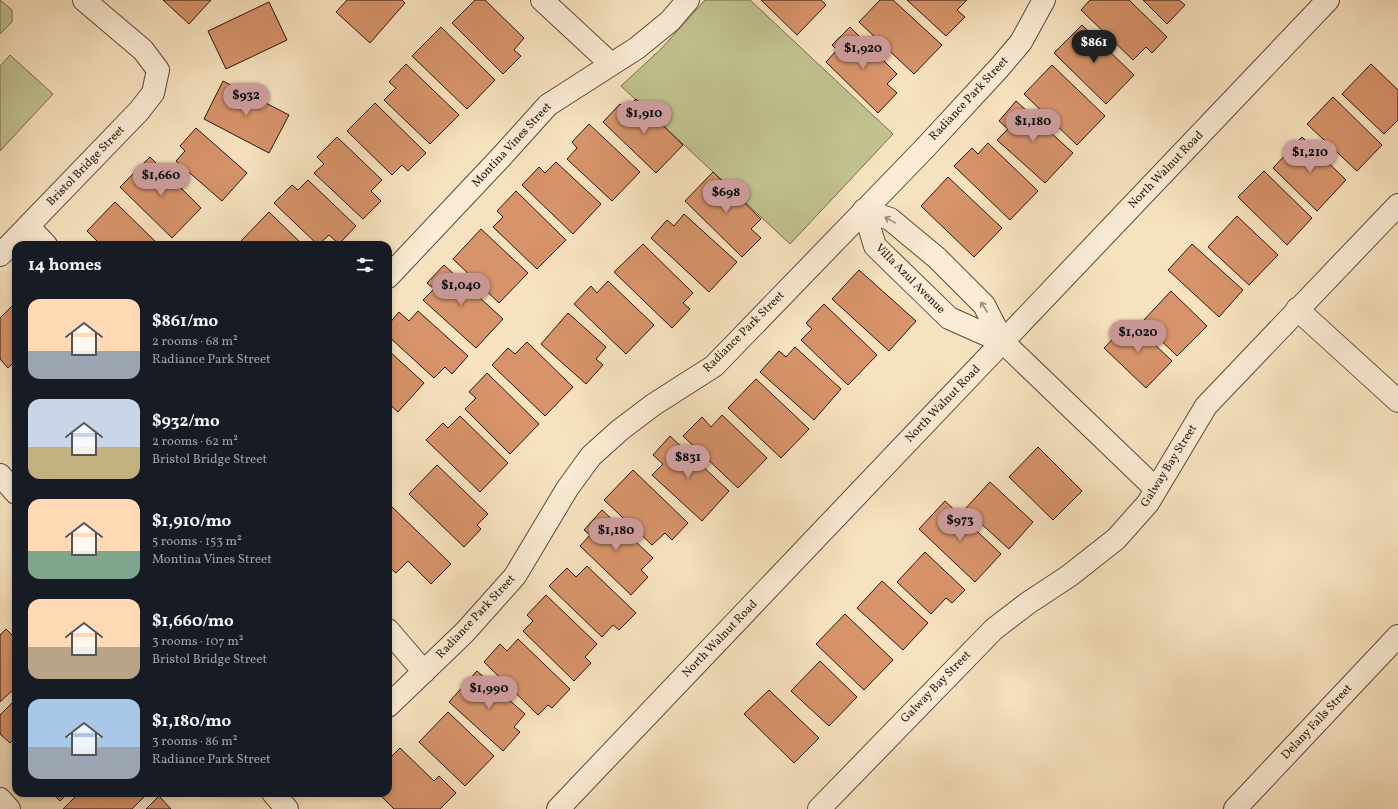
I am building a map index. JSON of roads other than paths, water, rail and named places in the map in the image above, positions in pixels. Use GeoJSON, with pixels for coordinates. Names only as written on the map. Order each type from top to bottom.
{"type":"FeatureCollection","features":[{"type":"Feature","properties":{"kind":"street","name":"Bristol Bridge Street"},"geometry":{"type":"LineString","coordinates":[[14,241],[139,111],[154,93],[158,70],[143,50],[84,0]]}},
{"type":"Feature","properties":{"kind":"street"},"geometry":{"type":"LineString","coordinates":[[542,0],[611,64]]}},
{"type":"Feature","properties":{"kind":"street","name":"Montina Vines Street"},"geometry":{"type":"LineString","coordinates":[[392,273],[548,105],[642,44],[670,21],[688,0]]}},
{"type":"Feature","properties":{"kind":"street","name":"Radiance Park Street"},"geometry":{"type":"LineString","coordinates":[[392,702],[465,632],[515,576],[567,489],[591,456],[620,430],[647,409],[714,366],[999,68],[1020,42],[1044,0]]}},
{"type":"Feature","properties":{"kind":"street","name":"North Walnut Road"},"geometry":{"type":"LineString","coordinates":[[558,809],[1328,0]]}},
{"type":"Feature","properties":{"kind":"street","name":"Galway Bay Street"},"geometry":{"type":"LineString","coordinates":[[819,809],[994,629],[1028,603],[1069,576],[1116,539],[1148,503],[1206,406],[1398,205]]}},
{"type":"Feature","properties":{"kind":"street","name":"Villa Azul Avenue"},"geometry":{"type":"LineString","coordinates":[[864,210],[890,219],[937,258],[984,305],[1003,342],[1156,489]]}},
{"type":"Feature","properties":{"kind":"street","name":"Villa Azul Avenue"},"geometry":{"type":"LineString","coordinates":[[864,210],[875,246],[949,318],[1003,342]]}},
{"type":"Feature","properties":{"kind":"street"},"geometry":{"type":"LineString","coordinates":[[28,226],[42,241]]}},
{"type":"Feature","properties":{"kind":"street","name":"Bristol Bridge Street"},"geometry":{"type":"LineString","coordinates":[[0,255],[12,243]]}},
{"type":"Feature","properties":{"kind":"street"},"geometry":{"type":"LineString","coordinates":[[914,284],[937,258]]}},
{"type":"Feature","properties":{"kind":"street"},"geometry":{"type":"LineString","coordinates":[[1297,309],[1398,401]]}},
{"type":"Feature","properties":{"kind":"street"},"geometry":{"type":"LineString","coordinates":[[0,475],[12,488]]}},
{"type":"Feature","properties":{"kind":"street"},"geometry":{"type":"LineString","coordinates":[[392,635],[424,672]]}},
{"type":"Feature","properties":{"kind":"street","name":"Delany Falls Street"},"geometry":{"type":"LineString","coordinates":[[1235,809],[1398,636]]}},
{"type":"Feature","properties":{"kind":"street"},"geometry":{"type":"LineString","coordinates":[[276,797],[287,809]]}},
{"type":"Feature","properties":{"kind":"street"},"geometry":{"type":"LineString","coordinates":[[0,799],[9,809]]}}]}
